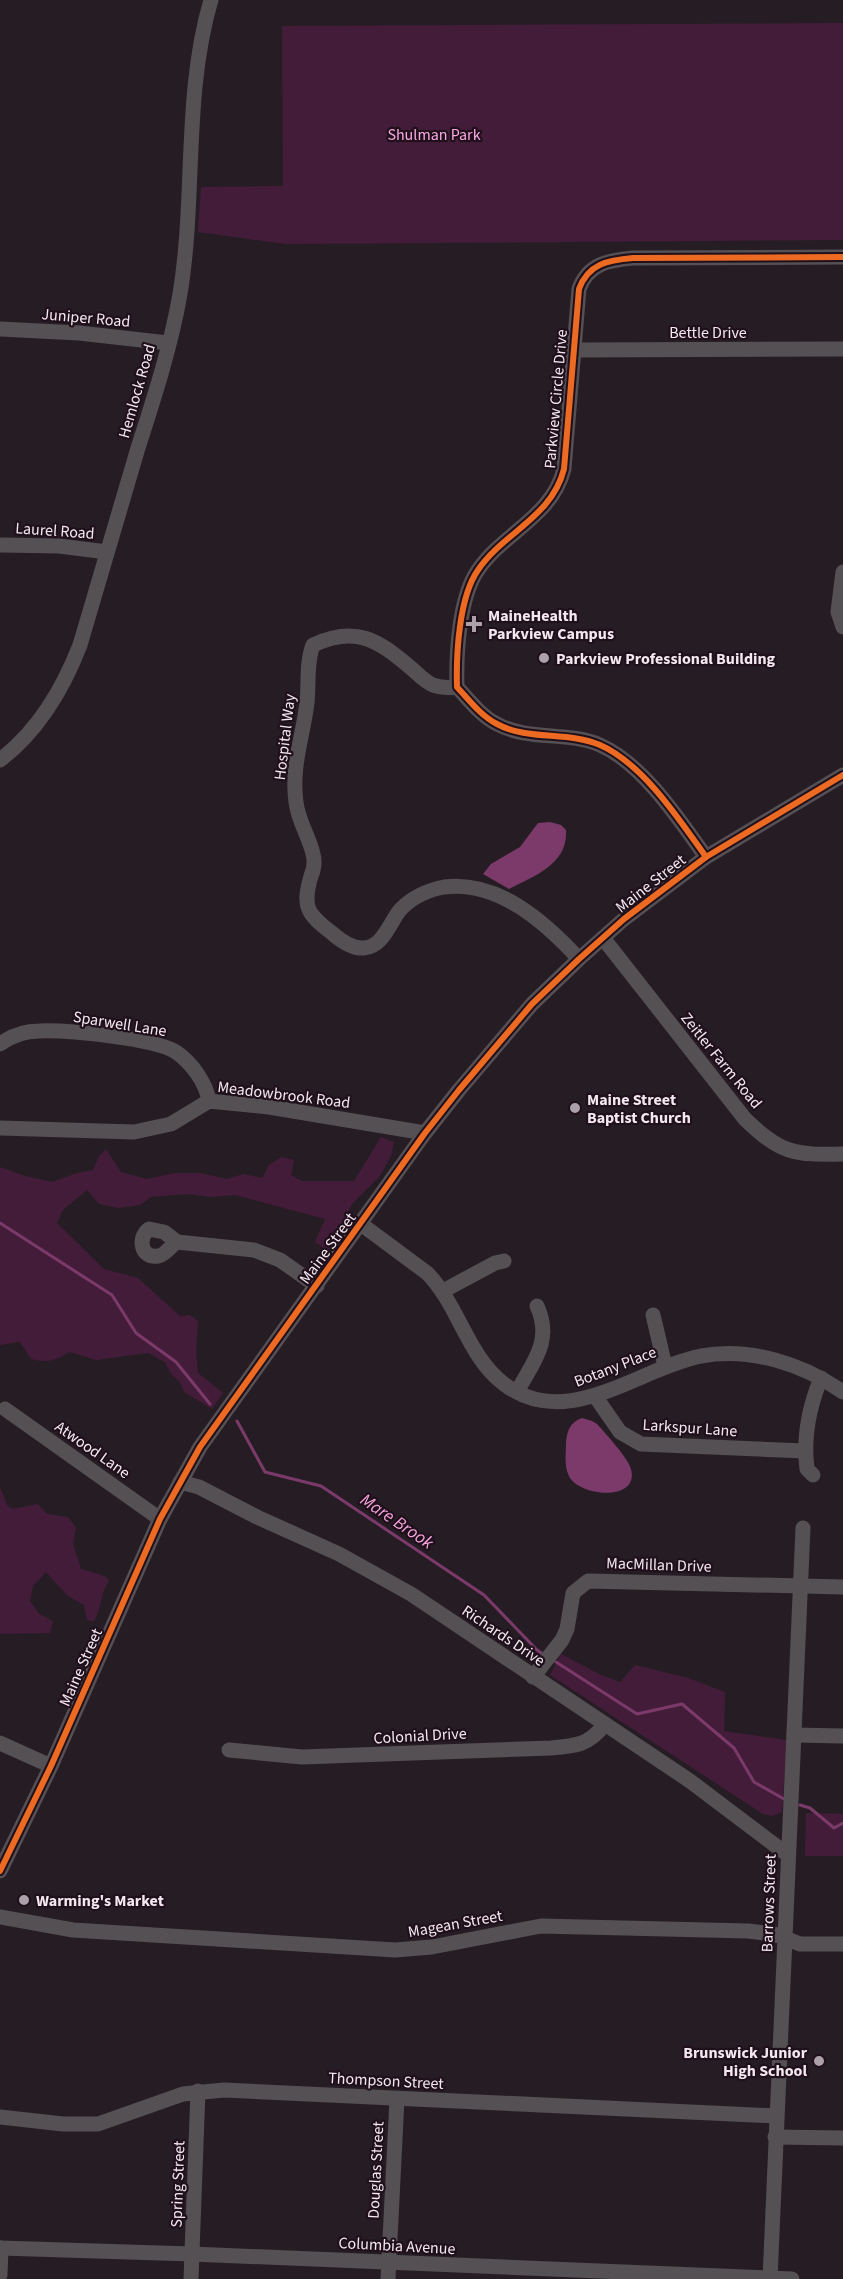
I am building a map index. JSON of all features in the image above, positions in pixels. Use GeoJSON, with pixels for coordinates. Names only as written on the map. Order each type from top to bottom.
{"type":"FeatureCollection","features":[{"type":"Feature","properties":{"kind":"street","name":"Hemlock Road"},"geometry":{"type":"LineString","coordinates":[[0,760],[22,741],[36,723],[61,687],[80,645],[168,343],[180,295],[183,269],[198,63],[212,0]]}},
{"type":"Feature","properties":{"kind":"street","name":"Parkview Circle Drive"},"geometry":{"type":"LineString","coordinates":[[457,687],[457,662],[463,614],[473,578],[487,558],[550,500],[561,480],[564,469],[579,290],[590,270],[606,261],[633,258],[843,257]]}},
{"type":"Feature","properties":{"kind":"street","name":"Juniper Road"},"geometry":{"type":"LineString","coordinates":[[0,329],[79,333],[168,343]]}},
{"type":"Feature","properties":{"kind":"street","name":"Bettle Drive"},"geometry":{"type":"LineString","coordinates":[[573,350],[843,349]]}},
{"type":"Feature","properties":{"kind":"street","name":"Laurel Road"},"geometry":{"type":"LineString","coordinates":[[0,545],[59,546],[107,552]]}},
{"type":"Feature","properties":{"kind":"street"},"geometry":{"type":"LineString","coordinates":[[842,582],[838,612],[843,627]]}},
{"type":"Feature","properties":{"kind":"street","name":"Hospital Way"},"geometry":{"type":"LineString","coordinates":[[457,687],[444,688],[427,682],[387,648],[370,639],[342,636],[323,640],[313,645],[308,658],[307,699],[297,754],[295,791],[301,825],[314,855],[314,867],[306,902],[310,914],[338,938],[355,947],[365,948],[375,945],[402,908],[418,896],[436,889],[454,886],[471,887],[488,891],[520,907],[549,930],[579,959]]}},
{"type":"Feature","properties":{"kind":"street"},"geometry":{"type":"LineString","coordinates":[[457,687],[487,718],[505,728],[581,739],[598,744],[621,756],[635,768],[706,857]]}},
{"type":"Feature","properties":{"kind":"street","name":"Maine Street"},"geometry":{"type":"LineString","coordinates":[[0,1871],[51,1766],[160,1519],[200,1447],[425,1133],[532,1004],[603,938],[706,857],[843,775]]}},
{"type":"Feature","properties":{"kind":"street","name":"Zeitler Farm Road"},"geometry":{"type":"LineString","coordinates":[[603,938],[745,1119],[763,1136],[771,1143],[797,1152],[843,1154]]}},
{"type":"Feature","properties":{"kind":"street","name":"Sparwell Lane"},"geometry":{"type":"LineString","coordinates":[[0,1044],[20,1034],[38,1031],[152,1043],[168,1048],[183,1058],[207,1089],[209,1101]]}},
{"type":"Feature","properties":{"kind":"street","name":"Meadowbrook Road"},"geometry":{"type":"LineString","coordinates":[[0,1128],[134,1132],[171,1125],[209,1101],[269,1107],[425,1133]]}},
{"type":"Feature","properties":{"kind":"street","name":"Botany Place"},"geometry":{"type":"LineString","coordinates":[[361,1224],[427,1272],[443,1291],[489,1371],[504,1385],[538,1400],[572,1401],[595,1396],[665,1366],[702,1356],[726,1354],[748,1355],[794,1365],[821,1377],[843,1392]]}},
{"type":"Feature","properties":{"kind":"street"},"geometry":{"type":"LineString","coordinates":[[177,1242],[254,1250],[280,1260],[316,1286]]}},
{"type":"Feature","properties":{"kind":"street"},"geometry":{"type":"LineString","coordinates":[[443,1291],[495,1263],[504,1261]]}},
{"type":"Feature","properties":{"kind":"street"},"geometry":{"type":"LineString","coordinates":[[517,1392],[543,1342],[544,1323],[537,1306]]}},
{"type":"Feature","properties":{"kind":"street"},"geometry":{"type":"LineString","coordinates":[[653,1315],[665,1366]]}},
{"type":"Feature","properties":{"kind":"street"},"geometry":{"type":"LineString","coordinates":[[813,1475],[807,1469],[805,1451],[807,1425],[814,1394],[821,1377]]}},
{"type":"Feature","properties":{"kind":"street","name":"Larkspur Lane"},"geometry":{"type":"LineString","coordinates":[[595,1396],[620,1432],[641,1444],[805,1451]]}},
{"type":"Feature","properties":{"kind":"street","name":"Atwood Lane"},"geometry":{"type":"LineString","coordinates":[[2,1406],[160,1519]]}},
{"type":"Feature","properties":{"kind":"street","name":"Richards Drive"},"geometry":{"type":"LineString","coordinates":[[180,1482],[199,1487],[387,1579],[724,1805],[788,1855]]}},
{"type":"Feature","properties":{"kind":"street","name":"Barrows Street"},"geometry":{"type":"LineString","coordinates":[[770,2278],[803,1528]]}},
{"type":"Feature","properties":{"kind":"street","name":"MacMillan Drive"},"geometry":{"type":"LineString","coordinates":[[533,1677],[562,1640],[567,1629],[573,1593],[588,1581],[843,1587]]}},
{"type":"Feature","properties":{"kind":"street","name":"Colonial Drive"},"geometry":{"type":"LineString","coordinates":[[229,1750],[302,1757],[568,1747],[586,1742],[605,1724]]}},
{"type":"Feature","properties":{"kind":"street"},"geometry":{"type":"LineString","coordinates":[[794,1735],[843,1736]]}},
{"type":"Feature","properties":{"kind":"street"},"geometry":{"type":"LineString","coordinates":[[0,1743],[51,1766]]}},
{"type":"Feature","properties":{"kind":"street","name":"Magean Street"},"geometry":{"type":"LineString","coordinates":[[0,1917],[73,1930],[395,1950],[432,1947],[505,1932],[560,1925],[748,1930],[815,1945],[843,1944]]}},
{"type":"Feature","properties":{"kind":"street","name":"Thompson Street"},"geometry":{"type":"LineString","coordinates":[[0,2117],[63,2124],[98,2124],[176,2096],[198,2091],[224,2090],[776,2116]]}},
{"type":"Feature","properties":{"kind":"street","name":"Spring Street"},"geometry":{"type":"LineString","coordinates":[[191,2279],[198,2091]]}},
{"type":"Feature","properties":{"kind":"street","name":"Douglas Street"},"geometry":{"type":"LineString","coordinates":[[388,2279],[397,2099]]}},
{"type":"Feature","properties":{"kind":"street"},"geometry":{"type":"LineString","coordinates":[[775,2137],[843,2138]]}},
{"type":"Feature","properties":{"kind":"street"},"geometry":{"type":"LineString","coordinates":[[0,2275],[1,2248]]}},
{"type":"Feature","properties":{"kind":"street","name":"Columbia Avenue"},"geometry":{"type":"LineString","coordinates":[[1,2248],[389,2262],[581,2275],[792,2279]]}},
{"type":"Feature","properties":{"kind":"green space","name":"Shulman Park"},"geometry":{"type":"Polygon","coordinates":[[[843,23],[843,240],[286,244],[198,232],[201,187],[283,186],[282,26],[843,23]]]}},
{"type":"Feature","properties":{"kind":"green space"},"geometry":{"type":"Polygon","coordinates":[[[381,1137],[394,1142],[391,1156],[380,1176],[352,1204],[329,1251],[315,1242],[325,1219],[235,1195],[212,1197],[187,1194],[151,1197],[140,1205],[119,1208],[99,1204],[87,1190],[63,1210],[57,1223],[104,1269],[138,1278],[180,1316],[190,1315],[198,1321],[196,1351],[198,1373],[223,1393],[212,1409],[184,1392],[180,1382],[171,1374],[165,1362],[148,1353],[96,1360],[69,1352],[55,1359],[41,1361],[31,1359],[20,1342],[0,1345],[0,1167],[52,1182],[93,1170],[99,1156],[106,1149],[121,1172],[146,1179],[175,1173],[200,1173],[227,1179],[243,1174],[262,1178],[269,1165],[281,1157],[294,1160],[291,1175],[302,1181],[354,1181],[381,1137]]]}},
{"type":"Feature","properties":{"kind":"green space"},"geometry":{"type":"Polygon","coordinates":[[[0,1487],[7,1505],[12,1509],[38,1504],[47,1514],[68,1517],[76,1528],[73,1544],[81,1569],[105,1576],[109,1581],[94,1621],[87,1620],[84,1605],[68,1596],[46,1572],[33,1586],[30,1601],[39,1614],[53,1621],[50,1633],[0,1634],[0,1487]]]}},
{"type":"Feature","properties":{"kind":"green space"},"geometry":{"type":"Polygon","coordinates":[[[561,1654],[601,1675],[620,1682],[635,1665],[688,1678],[725,1692],[724,1731],[787,1740],[782,1812],[772,1816],[763,1814],[550,1675],[561,1654]]]}},
{"type":"Feature","properties":{"kind":"green space"},"geometry":{"type":"Polygon","coordinates":[[[806,1813],[843,1814],[843,1856],[805,1856],[806,1813]]]}},
{"type":"Feature","properties":{"kind":"shaded area"},"geometry":{"type":"Polygon","coordinates":[[[550,822],[561,825],[566,830],[562,852],[548,867],[509,889],[483,874],[491,864],[520,847],[538,823],[550,822]]]}},
{"type":"Feature","properties":{"kind":"shaded area"},"geometry":{"type":"Polygon","coordinates":[[[582,1418],[597,1424],[626,1459],[631,1469],[631,1480],[627,1487],[607,1493],[595,1492],[575,1483],[569,1476],[566,1468],[567,1435],[572,1425],[582,1418]]]}},
{"type":"Feature","properties":{"kind":"waterway","name":"Mare Brook"},"geometry":{"type":"LineString","coordinates":[[0,1223],[112,1295],[136,1333],[176,1362],[210,1404]]}},
{"type":"Feature","properties":{"kind":"waterway","name":"Mare Brook"},"geometry":{"type":"LineString","coordinates":[[237,1421],[265,1472],[321,1486],[484,1595],[544,1655]]}},
{"type":"Feature","properties":{"kind":"waterway","name":"Mare Brook"},"geometry":{"type":"LineString","coordinates":[[556,1662],[637,1714],[682,1704],[734,1748],[754,1782],[784,1799]]}},
{"type":"Feature","properties":{"kind":"waterway","name":"Mare Brook"},"geometry":{"type":"LineString","coordinates":[[800,1805],[810,1808],[834,1828],[843,1823]]}},
{"type":"Feature","properties":{"kind":"cycle path"},"geometry":{"type":"LineString","coordinates":[[706,857],[659,794],[631,765],[616,754],[588,741],[509,729],[491,721],[475,707],[457,687],[458,643],[463,610],[478,570],[501,545],[538,512],[558,486],[564,469],[579,289],[593,269],[607,262],[633,258],[843,257]]}},
{"type":"Feature","properties":{"kind":"cycle path"},"geometry":{"type":"LineString","coordinates":[[0,1871],[51,1766],[160,1519],[200,1447],[425,1133],[532,1004],[624,919],[706,857],[843,775]]}},
{"type":"Feature","properties":{"kind":"place","name":"MaineHealth Parkview Campus"},"geometry":{"type":"Point","coordinates":[474,624]}},
{"type":"Feature","properties":{"kind":"place","name":"Parkview Professional Building"},"geometry":{"type":"Point","coordinates":[544,658]}},
{"type":"Feature","properties":{"kind":"place","name":"Maine Street Baptist Church"},"geometry":{"type":"Point","coordinates":[575,1108]}},
{"type":"Feature","properties":{"kind":"place","name":"Warming's Market"},"geometry":{"type":"Point","coordinates":[24,1900]}},
{"type":"Feature","properties":{"kind":"place","name":"Brunswick Junior High School"},"geometry":{"type":"Point","coordinates":[819,2061]}}]}
